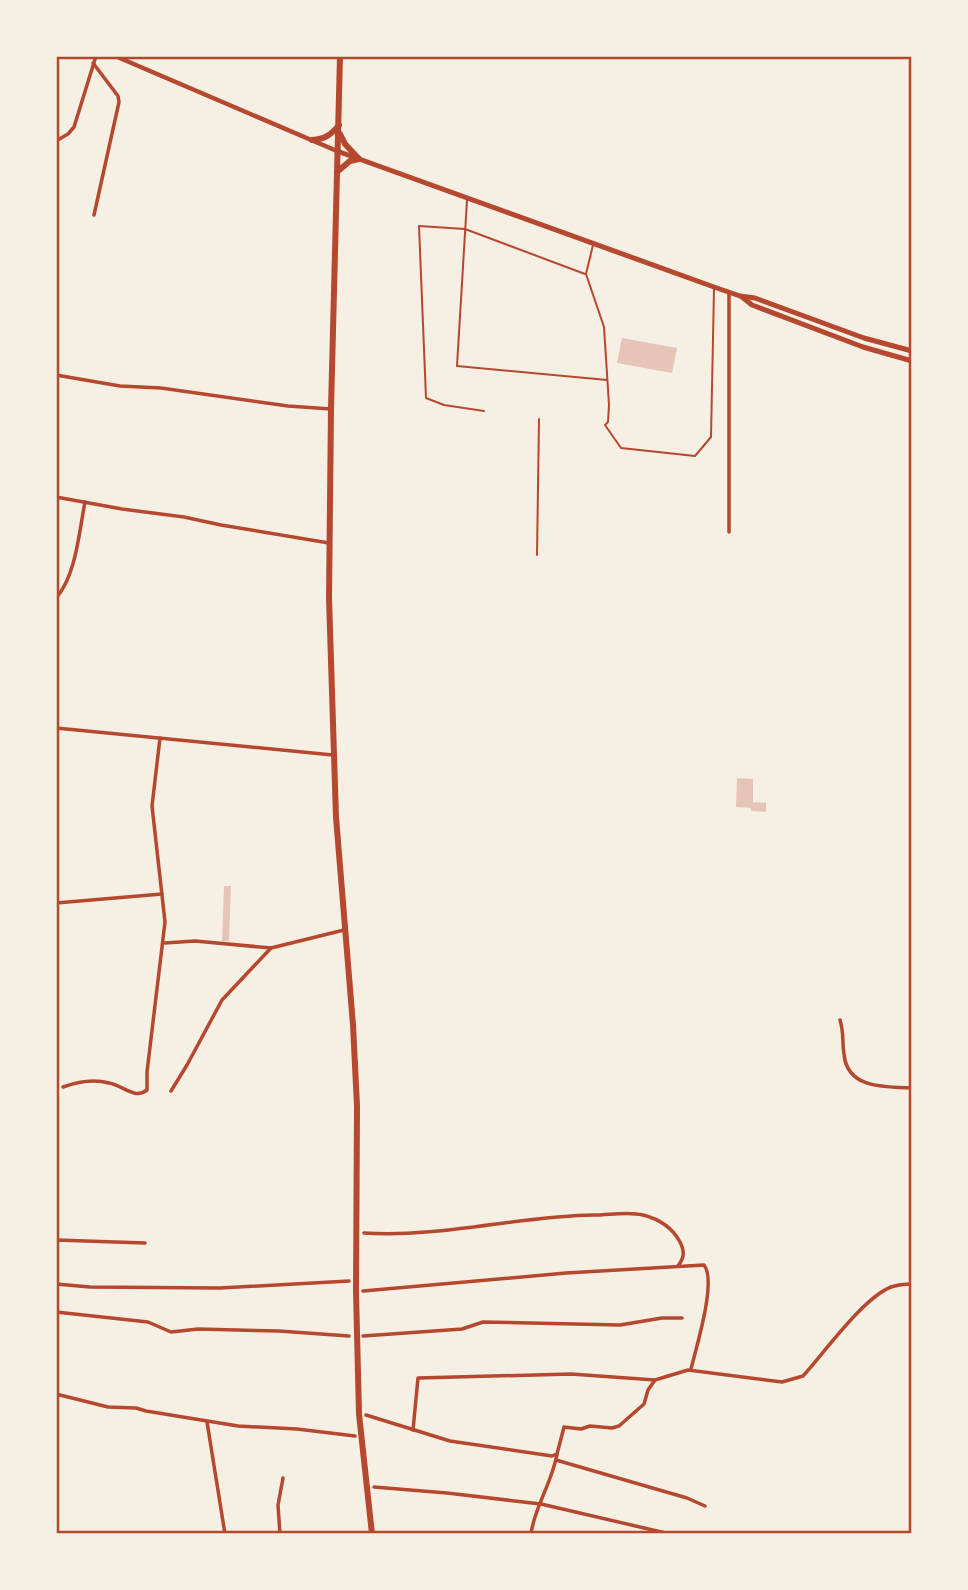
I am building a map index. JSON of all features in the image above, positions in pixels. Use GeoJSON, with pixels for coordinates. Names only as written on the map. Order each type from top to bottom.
{"type":"FeatureCollection","features":[{"type":"Feature","properties":{"kind":"main road"},"geometry":{"type":"LineString","coordinates":[[340,56],[329,543],[333,755],[357,1106],[356,1292],[359,1414],[372,1534]]}},
{"type":"Feature","properties":{"kind":"main road"},"geometry":{"type":"LineString","coordinates":[[312,140],[323,139],[332,134],[339,125]]}},
{"type":"Feature","properties":{"kind":"main road"},"geometry":{"type":"LineString","coordinates":[[339,125],[345,144],[359,159]]}},
{"type":"Feature","properties":{"kind":"main road"},"geometry":{"type":"LineString","coordinates":[[337,151],[714,287],[754,298],[864,338],[912,351]]}},
{"type":"Feature","properties":{"kind":"main road"},"geometry":{"type":"LineString","coordinates":[[337,173],[350,161],[359,159]]}},
{"type":"Feature","properties":{"kind":"main road"},"geometry":{"type":"LineString","coordinates":[[740,296],[765,310],[863,347],[912,361]]}},
{"type":"Feature","properties":{"kind":"street"},"geometry":{"type":"LineString","coordinates":[[56,141],[65,137],[74,127],[96,56]]}},
{"type":"Feature","properties":{"kind":"street"},"geometry":{"type":"LineString","coordinates":[[116,56],[337,151]]}},
{"type":"Feature","properties":{"kind":"street"},"geometry":{"type":"LineString","coordinates":[[93,63],[118,96],[119,102],[94,215]]}},
{"type":"Feature","properties":{"kind":"street"},"geometry":{"type":"LineString","coordinates":[[729,292],[729,532]]}},
{"type":"Feature","properties":{"kind":"street"},"geometry":{"type":"LineString","coordinates":[[56,375],[120,386],[161,388],[277,405],[331,409]]}},
{"type":"Feature","properties":{"kind":"street"},"geometry":{"type":"LineString","coordinates":[[56,497],[329,543]]}},
{"type":"Feature","properties":{"kind":"street"},"geometry":{"type":"LineString","coordinates":[[56,598],[65,587],[71,570],[85,502]]}},
{"type":"Feature","properties":{"kind":"street"},"geometry":{"type":"LineString","coordinates":[[56,728],[333,755]]}},
{"type":"Feature","properties":{"kind":"street"},"geometry":{"type":"LineString","coordinates":[[63,1087],[100,1082],[119,1086],[139,1095],[147,1090],[165,922],[152,806],[160,738]]}},
{"type":"Feature","properties":{"kind":"street"},"geometry":{"type":"LineString","coordinates":[[56,903],[162,894]]}},
{"type":"Feature","properties":{"kind":"street"},"geometry":{"type":"LineString","coordinates":[[164,943],[195,941],[271,948],[344,930]]}},
{"type":"Feature","properties":{"kind":"street"},"geometry":{"type":"LineString","coordinates":[[171,1091],[222,1000],[271,948]]}},
{"type":"Feature","properties":{"kind":"street"},"geometry":{"type":"LineString","coordinates":[[840,1020],[846,1067],[854,1077],[872,1084],[912,1088]]}},
{"type":"Feature","properties":{"kind":"street"},"geometry":{"type":"LineString","coordinates":[[364,1233],[410,1233],[559,1216],[641,1214],[669,1226],[681,1243],[683,1259],[677,1267]]}},
{"type":"Feature","properties":{"kind":"street"},"geometry":{"type":"LineString","coordinates":[[56,1240],[145,1243]]}},
{"type":"Feature","properties":{"kind":"street"},"geometry":{"type":"LineString","coordinates":[[363,1291],[566,1273],[704,1265],[708,1270],[703,1318],[691,1369]]}},
{"type":"Feature","properties":{"kind":"street"},"geometry":{"type":"LineString","coordinates":[[56,1284],[90,1287],[220,1288],[349,1281]]}},
{"type":"Feature","properties":{"kind":"street"},"geometry":{"type":"LineString","coordinates":[[412,1430],[418,1378],[571,1374],[655,1380],[691,1369],[782,1382],[795,1380],[853,1317],[884,1291],[893,1286],[912,1284]]}},
{"type":"Feature","properties":{"kind":"street"},"geometry":{"type":"LineString","coordinates":[[56,1312],[148,1322],[171,1332],[198,1329],[349,1336]]}},
{"type":"Feature","properties":{"kind":"street"},"geometry":{"type":"LineString","coordinates":[[362,1336],[461,1329],[483,1322],[620,1325],[662,1318],[682,1318]]}},
{"type":"Feature","properties":{"kind":"street"},"geometry":{"type":"LineString","coordinates":[[531,1534],[533,1519],[553,1475],[564,1427],[581,1429],[590,1426],[620,1426],[644,1404],[648,1390],[655,1380]]}},
{"type":"Feature","properties":{"kind":"street"},"geometry":{"type":"LineString","coordinates":[[56,1394],[108,1407],[136,1408],[237,1426],[355,1436]]}},
{"type":"Feature","properties":{"kind":"street"},"geometry":{"type":"LineString","coordinates":[[366,1415],[450,1441],[517,1452],[552,1456],[557,1454]]}},
{"type":"Feature","properties":{"kind":"street"},"geometry":{"type":"LineString","coordinates":[[206,1421],[225,1534]]}},
{"type":"Feature","properties":{"kind":"street"},"geometry":{"type":"LineString","coordinates":[[556,1460],[687,1498],[705,1506]]}},
{"type":"Feature","properties":{"kind":"street"},"geometry":{"type":"LineString","coordinates":[[280,1534],[278,1505],[283,1478]]}},
{"type":"Feature","properties":{"kind":"street"},"geometry":{"type":"LineString","coordinates":[[374,1487],[541,1504],[670,1534]]}},
{"type":"Feature","properties":{"kind":"lane"},"geometry":{"type":"LineString","coordinates":[[467,199],[457,366],[608,380]]}},
{"type":"Feature","properties":{"kind":"lane"},"geometry":{"type":"LineString","coordinates":[[484,411],[444,405],[426,398],[419,226],[465,229],[586,274]]}},
{"type":"Feature","properties":{"kind":"lane"},"geometry":{"type":"LineString","coordinates":[[594,244],[586,274],[604,327],[609,405],[608,422],[605,425],[621,448],[695,456],[711,437],[714,287]]}},
{"type":"Feature","properties":{"kind":"lane"},"geometry":{"type":"LineString","coordinates":[[537,555],[539,419]]}},
{"type":"Feature","properties":{"kind":"building"},"geometry":{"type":"Polygon","coordinates":[[[622,338],[677,348],[672,373],[617,363],[622,338]]]}},
{"type":"Feature","properties":{"kind":"building"},"geometry":{"type":"Polygon","coordinates":[[[737,778],[753,779],[753,802],[766,803],[766,812],[736,807],[737,778]]]}},
{"type":"Feature","properties":{"kind":"building"},"geometry":{"type":"Polygon","coordinates":[[[224,886],[231,886],[229,941],[222,941],[224,886]]]}}]}
